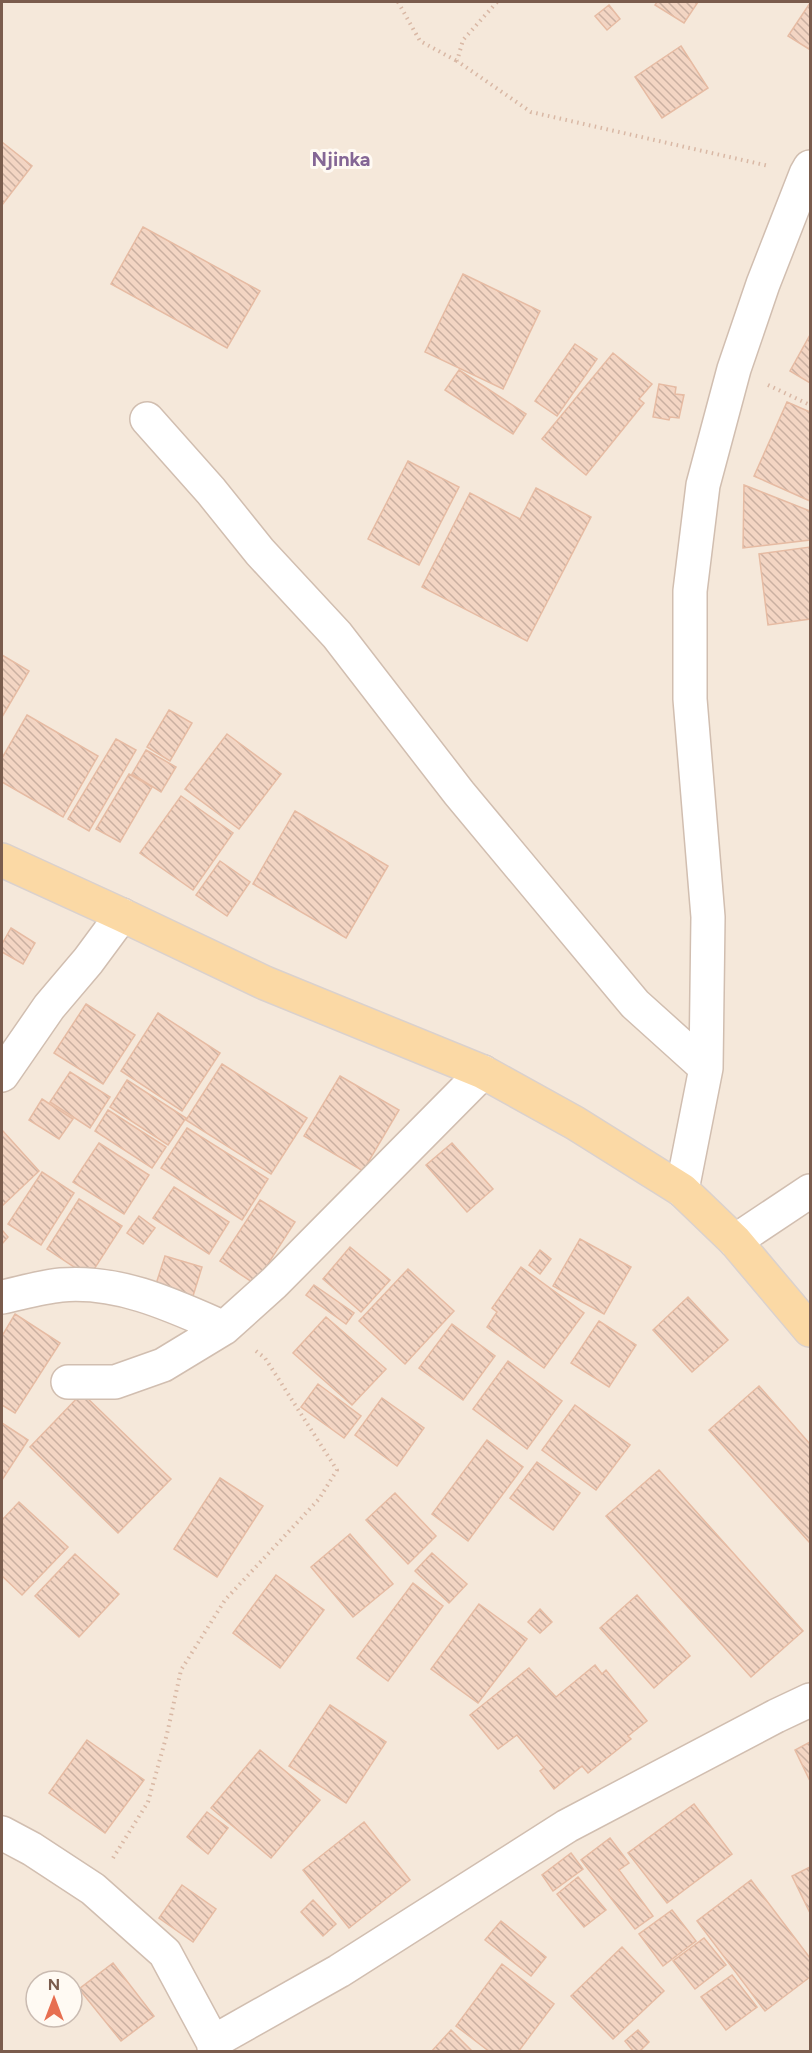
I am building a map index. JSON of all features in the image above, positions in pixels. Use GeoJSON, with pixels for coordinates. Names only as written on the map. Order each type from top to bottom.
{"type":"FeatureCollection","features":[{"type":"Feature","properties":{"kind":"main road"},"geometry":{"type":"LineString","coordinates":[[2,860],[265,983],[483,1072],[576,1123],[682,1190],[735,1241],[810,1330]]}},
{"type":"Feature","properties":{"kind":"street"},"geometry":{"type":"LineString","coordinates":[[682,1190],[706,1068],[708,917],[690,699],[690,591],[704,485],[734,369],[763,284],[808,170]]}},
{"type":"Feature","properties":{"kind":"street"},"geometry":{"type":"LineString","coordinates":[[147,419],[211,490],[260,552],[337,635],[459,793],[635,1004],[706,1068]]}},
{"type":"Feature","properties":{"kind":"street"},"geometry":{"type":"LineString","coordinates":[[2,1075],[49,1007],[88,961],[122,915]]}},
{"type":"Feature","properties":{"kind":"street"},"geometry":{"type":"LineString","coordinates":[[68,1382],[115,1382],[162,1365],[224,1328],[274,1283],[483,1072]]}},
{"type":"Feature","properties":{"kind":"street"},"geometry":{"type":"LineString","coordinates":[[735,1241],[810,1191]]}},
{"type":"Feature","properties":{"kind":"street"},"geometry":{"type":"LineString","coordinates":[[2,1297],[61,1285],[113,1286],[164,1302],[224,1328]]}},
{"type":"Feature","properties":{"kind":"street"},"geometry":{"type":"LineString","coordinates":[[2,1833],[32,1849],[93,1889],[165,1953],[214,2047],[339,1971],[567,1826],[810,1700]]}},
{"type":"Feature","properties":{"kind":"path"},"geometry":{"type":"LineString","coordinates":[[398,2],[420,41],[457,61],[531,112],[808,170]]}},
{"type":"Feature","properties":{"kind":"path"},"geometry":{"type":"LineString","coordinates":[[457,61],[463,40],[497,2]]}},
{"type":"Feature","properties":{"kind":"path"},"geometry":{"type":"LineString","coordinates":[[734,369],[810,405]]}},
{"type":"Feature","properties":{"kind":"path"},"geometry":{"type":"LineString","coordinates":[[93,1889],[148,1802],[167,1734],[181,1670],[225,1600],[320,1499],[337,1470],[265,1358],[224,1328]]}},
{"type":"Feature","properties":{"kind":"shaded area"},"geometry":{"type":"Polygon","coordinates":[[[2,2],[810,2],[810,2051],[2,2052],[2,2]]]}},
{"type":"Feature","properties":{"kind":"building"},"geometry":{"type":"Polygon","coordinates":[[[657,2],[698,2],[684,23],[655,5],[657,2]]]}},
{"type":"Feature","properties":{"kind":"building"},"geometry":{"type":"Polygon","coordinates":[[[810,3],[810,46],[809,49],[788,36],[810,3]]]}},
{"type":"Feature","properties":{"kind":"building"},"geometry":{"type":"Polygon","coordinates":[[[609,5],[620,19],[607,30],[595,16],[609,5]]]}},
{"type":"Feature","properties":{"kind":"building"},"geometry":{"type":"Polygon","coordinates":[[[681,46],[708,88],[662,118],[635,77],[681,46]]]}},
{"type":"Feature","properties":{"kind":"building"},"geometry":{"type":"Polygon","coordinates":[[[2,142],[32,166],[2,205],[2,142]]]}},
{"type":"Feature","properties":{"kind":"building"},"geometry":{"type":"Polygon","coordinates":[[[143,227],[260,291],[227,348],[111,284],[143,227]]]}},
{"type":"Feature","properties":{"kind":"building"},"geometry":{"type":"Polygon","coordinates":[[[463,274],[540,311],[503,389],[425,352],[463,274]]]}},
{"type":"Feature","properties":{"kind":"building"},"geometry":{"type":"Polygon","coordinates":[[[810,335],[810,383],[790,371],[810,335]]]}},
{"type":"Feature","properties":{"kind":"building"},"geometry":{"type":"Polygon","coordinates":[[[575,344],[597,359],[557,416],[535,401],[575,344]]]}},
{"type":"Feature","properties":{"kind":"building"},"geometry":{"type":"Polygon","coordinates":[[[613,353],[652,384],[639,399],[644,403],[586,475],[542,439],[613,353]]]}},
{"type":"Feature","properties":{"kind":"building"},"geometry":{"type":"Polygon","coordinates":[[[459,370],[526,414],[513,434],[445,390],[459,370]]]}},
{"type":"Feature","properties":{"kind":"building"},"geometry":{"type":"Polygon","coordinates":[[[659,384],[676,387],[675,394],[684,395],[679,418],[670,417],[669,420],[653,417],[659,384]]]}},
{"type":"Feature","properties":{"kind":"building"},"geometry":{"type":"Polygon","coordinates":[[[787,402],[810,412],[810,501],[754,476],[787,402]]]}},
{"type":"Feature","properties":{"kind":"building"},"geometry":{"type":"Polygon","coordinates":[[[408,461],[459,487],[419,565],[368,539],[408,461]]]}},
{"type":"Feature","properties":{"kind":"building"},"geometry":{"type":"Polygon","coordinates":[[[744,485],[810,511],[810,540],[743,548],[744,485]]]}},
{"type":"Feature","properties":{"kind":"building"},"geometry":{"type":"Polygon","coordinates":[[[536,488],[591,517],[527,641],[422,587],[470,493],[520,519],[536,488]]]}},
{"type":"Feature","properties":{"kind":"building"},"geometry":{"type":"Polygon","coordinates":[[[810,547],[810,619],[768,625],[759,554],[810,547]]]}},
{"type":"Feature","properties":{"kind":"building"},"geometry":{"type":"Polygon","coordinates":[[[2,655],[29,671],[2,717],[2,655]]]}},
{"type":"Feature","properties":{"kind":"building"},"geometry":{"type":"Polygon","coordinates":[[[169,710],[192,723],[170,761],[147,747],[169,710]]]}},
{"type":"Feature","properties":{"kind":"building"},"geometry":{"type":"Polygon","coordinates":[[[27,715],[98,756],[63,817],[2,782],[2,758],[27,715]]]}},
{"type":"Feature","properties":{"kind":"building"},"geometry":{"type":"Polygon","coordinates":[[[227,734],[281,774],[239,829],[185,789],[227,734]]]}},
{"type":"Feature","properties":{"kind":"building"},"geometry":{"type":"Polygon","coordinates":[[[116,739],[136,750],[89,831],[68,819],[116,739]]]}},
{"type":"Feature","properties":{"kind":"building"},"geometry":{"type":"Polygon","coordinates":[[[146,750],[176,767],[161,792],[132,774],[146,750]]]}},
{"type":"Feature","properties":{"kind":"building"},"geometry":{"type":"Polygon","coordinates":[[[129,774],[152,787],[120,842],[96,829],[129,774]]]}},
{"type":"Feature","properties":{"kind":"building"},"geometry":{"type":"Polygon","coordinates":[[[181,796],[233,833],[193,890],[140,853],[181,796]]]}},
{"type":"Feature","properties":{"kind":"building"},"geometry":{"type":"Polygon","coordinates":[[[295,811],[388,866],[346,938],[253,884],[295,811]]]}},
{"type":"Feature","properties":{"kind":"building"},"geometry":{"type":"Polygon","coordinates":[[[220,861],[250,882],[227,916],[196,895],[220,861]]]}},
{"type":"Feature","properties":{"kind":"building"},"geometry":{"type":"Polygon","coordinates":[[[11,928],[35,943],[23,964],[2,952],[2,944],[11,928]]]}},
{"type":"Feature","properties":{"kind":"building"},"geometry":{"type":"Polygon","coordinates":[[[86,1004],[135,1035],[103,1084],[54,1053],[86,1004]]]}},
{"type":"Feature","properties":{"kind":"building"},"geometry":{"type":"Polygon","coordinates":[[[158,1013],[220,1053],[182,1111],[121,1071],[158,1013]]]}},
{"type":"Feature","properties":{"kind":"building"},"geometry":{"type":"Polygon","coordinates":[[[222,1064],[307,1118],[271,1174],[186,1120],[222,1064]]]}},
{"type":"Feature","properties":{"kind":"building"},"geometry":{"type":"Polygon","coordinates":[[[70,1072],[110,1097],[90,1128],[50,1102],[70,1072]]]}},
{"type":"Feature","properties":{"kind":"building"},"geometry":{"type":"Polygon","coordinates":[[[340,1076],[399,1110],[363,1171],[304,1136],[340,1076]]]}},
{"type":"Feature","properties":{"kind":"building"},"geometry":{"type":"Polygon","coordinates":[[[127,1080],[186,1118],[168,1145],[110,1107],[127,1080]]]}},
{"type":"Feature","properties":{"kind":"building"},"geometry":{"type":"Polygon","coordinates":[[[42,1099],[73,1119],[59,1139],[29,1120],[42,1099]]]}},
{"type":"Feature","properties":{"kind":"building"},"geometry":{"type":"Polygon","coordinates":[[[108,1110],[166,1147],[152,1168],[95,1131],[108,1110]]]}},
{"type":"Feature","properties":{"kind":"building"},"geometry":{"type":"Polygon","coordinates":[[[187,1128],[268,1179],[242,1220],[161,1168],[187,1128]]]}},
{"type":"Feature","properties":{"kind":"building"},"geometry":{"type":"Polygon","coordinates":[[[2,1130],[39,1171],[2,1206],[2,1130]]]}},
{"type":"Feature","properties":{"kind":"building"},"geometry":{"type":"Polygon","coordinates":[[[99,1143],[149,1175],[124,1214],[73,1182],[99,1143]]]}},
{"type":"Feature","properties":{"kind":"building"},"geometry":{"type":"Polygon","coordinates":[[[452,1143],[493,1189],[467,1212],[426,1165],[452,1143]]]}},
{"type":"Feature","properties":{"kind":"building"},"geometry":{"type":"Polygon","coordinates":[[[42,1172],[74,1193],[41,1245],[8,1224],[42,1172]]]}},
{"type":"Feature","properties":{"kind":"building"},"geometry":{"type":"Polygon","coordinates":[[[174,1187],[229,1222],[209,1254],[153,1218],[174,1187]]]}},
{"type":"Feature","properties":{"kind":"building"},"geometry":{"type":"Polygon","coordinates":[[[79,1199],[122,1226],[89,1277],[47,1249],[79,1199]]]}},
{"type":"Feature","properties":{"kind":"building"},"geometry":{"type":"Polygon","coordinates":[[[260,1200],[295,1222],[255,1284],[220,1261],[260,1200]]]}},
{"type":"Feature","properties":{"kind":"building"},"geometry":{"type":"Polygon","coordinates":[[[139,1216],[155,1228],[143,1244],[127,1233],[139,1216]]]}},
{"type":"Feature","properties":{"kind":"building"},"geometry":{"type":"Polygon","coordinates":[[[2,1230],[8,1237],[2,1244],[2,1230]]]}},
{"type":"Feature","properties":{"kind":"building"},"geometry":{"type":"Polygon","coordinates":[[[580,1239],[631,1267],[604,1314],[553,1286],[580,1239]]]}},
{"type":"Feature","properties":{"kind":"building"},"geometry":{"type":"Polygon","coordinates":[[[350,1247],[390,1280],[361,1312],[323,1279],[350,1247]]]}},
{"type":"Feature","properties":{"kind":"building"},"geometry":{"type":"Polygon","coordinates":[[[540,1250],[551,1259],[540,1274],[529,1265],[540,1250]]]}},
{"type":"Feature","properties":{"kind":"building"},"geometry":{"type":"Polygon","coordinates":[[[165,1256],[202,1267],[193,1296],[156,1284],[165,1256]]]}},
{"type":"Feature","properties":{"kind":"building"},"geometry":{"type":"Polygon","coordinates":[[[521,1267],[584,1313],[544,1368],[487,1327],[497,1312],[492,1308],[521,1267]]]}},
{"type":"Feature","properties":{"kind":"building"},"geometry":{"type":"Polygon","coordinates":[[[408,1269],[454,1311],[405,1364],[359,1321],[408,1269]]]}},
{"type":"Feature","properties":{"kind":"building"},"geometry":{"type":"Polygon","coordinates":[[[314,1285],[354,1313],[346,1324],[306,1295],[314,1285]]]}},
{"type":"Feature","properties":{"kind":"building"},"geometry":{"type":"Polygon","coordinates":[[[688,1297],[728,1340],[692,1372],[653,1330],[688,1297]]]}},
{"type":"Feature","properties":{"kind":"building"},"geometry":{"type":"Polygon","coordinates":[[[15,1314],[60,1343],[15,1413],[2,1405],[2,1336],[15,1314]]]}},
{"type":"Feature","properties":{"kind":"building"},"geometry":{"type":"Polygon","coordinates":[[[326,1317],[386,1369],[352,1405],[293,1353],[326,1317]]]}},
{"type":"Feature","properties":{"kind":"building"},"geometry":{"type":"Polygon","coordinates":[[[599,1321],[636,1345],[609,1387],[571,1363],[599,1321]]]}},
{"type":"Feature","properties":{"kind":"building"},"geometry":{"type":"Polygon","coordinates":[[[452,1324],[495,1356],[463,1400],[419,1368],[452,1324]]]}},
{"type":"Feature","properties":{"kind":"building"},"geometry":{"type":"Polygon","coordinates":[[[508,1361],[562,1401],[527,1449],[473,1409],[508,1361]]]}},
{"type":"Feature","properties":{"kind":"building"},"geometry":{"type":"Polygon","coordinates":[[[318,1384],[361,1416],[344,1438],[301,1407],[318,1384]]]}},
{"type":"Feature","properties":{"kind":"building"},"geometry":{"type":"Polygon","coordinates":[[[759,1386],[810,1444],[810,1543],[709,1430],[759,1386]]]}},
{"type":"Feature","properties":{"kind":"building"},"geometry":{"type":"Polygon","coordinates":[[[82,1393],[171,1479],[118,1533],[30,1447],[82,1393]]]}},
{"type":"Feature","properties":{"kind":"building"},"geometry":{"type":"Polygon","coordinates":[[[382,1398],[424,1428],[397,1466],[355,1435],[382,1398]]]}},
{"type":"Feature","properties":{"kind":"building"},"geometry":{"type":"Polygon","coordinates":[[[575,1405],[630,1445],[596,1490],[542,1450],[575,1405]]]}},
{"type":"Feature","properties":{"kind":"building"},"geometry":{"type":"Polygon","coordinates":[[[2,1423],[28,1440],[2,1480],[2,1423]]]}},
{"type":"Feature","properties":{"kind":"building"},"geometry":{"type":"Polygon","coordinates":[[[487,1440],[523,1467],[468,1541],[432,1514],[487,1440]]]}},
{"type":"Feature","properties":{"kind":"building"},"geometry":{"type":"Polygon","coordinates":[[[537,1462],[580,1493],[553,1530],[510,1498],[537,1462]]]}},
{"type":"Feature","properties":{"kind":"building"},"geometry":{"type":"Polygon","coordinates":[[[659,1470],[803,1631],[751,1677],[606,1516],[659,1470]]]}},
{"type":"Feature","properties":{"kind":"building"},"geometry":{"type":"Polygon","coordinates":[[[220,1478],[263,1506],[217,1577],[174,1549],[220,1478]]]}},
{"type":"Feature","properties":{"kind":"building"},"geometry":{"type":"Polygon","coordinates":[[[395,1493],[436,1536],[408,1564],[366,1520],[395,1493]]]}},
{"type":"Feature","properties":{"kind":"building"},"geometry":{"type":"Polygon","coordinates":[[[19,1502],[68,1547],[22,1595],[2,1576],[2,1520],[19,1502]]]}},
{"type":"Feature","properties":{"kind":"building"},"geometry":{"type":"Polygon","coordinates":[[[350,1534],[393,1584],[353,1617],[311,1567],[350,1534]]]}},
{"type":"Feature","properties":{"kind":"building"},"geometry":{"type":"Polygon","coordinates":[[[432,1553],[467,1584],[449,1603],[415,1571],[432,1553]]]}},
{"type":"Feature","properties":{"kind":"building"},"geometry":{"type":"Polygon","coordinates":[[[75,1554],[119,1594],[79,1637],[35,1596],[75,1554]]]}},
{"type":"Feature","properties":{"kind":"building"},"geometry":{"type":"Polygon","coordinates":[[[276,1575],[324,1610],[280,1668],[233,1633],[276,1575]]]}},
{"type":"Feature","properties":{"kind":"building"},"geometry":{"type":"Polygon","coordinates":[[[413,1583],[443,1606],[388,1681],[357,1658],[413,1583]]]}},
{"type":"Feature","properties":{"kind":"building"},"geometry":{"type":"Polygon","coordinates":[[[637,1595],[690,1656],[654,1688],[600,1628],[637,1595]]]}},
{"type":"Feature","properties":{"kind":"building"},"geometry":{"type":"Polygon","coordinates":[[[479,1604],[527,1639],[478,1703],[431,1669],[479,1604]]]}},
{"type":"Feature","properties":{"kind":"building"},"geometry":{"type":"Polygon","coordinates":[[[540,1609],[552,1622],[540,1633],[528,1622],[540,1609]]]}},
{"type":"Feature","properties":{"kind":"building"},"geometry":{"type":"Polygon","coordinates":[[[595,1665],[602,1674],[606,1670],[647,1721],[628,1736],[631,1739],[588,1773],[582,1766],[554,1789],[540,1771],[544,1768],[517,1735],[498,1749],[470,1715],[529,1668],[556,1697],[595,1665]]]}},
{"type":"Feature","properties":{"kind":"building"},"geometry":{"type":"Polygon","coordinates":[[[330,1705],[386,1742],[346,1803],[289,1766],[330,1705]]]}},
{"type":"Feature","properties":{"kind":"building"},"geometry":{"type":"Polygon","coordinates":[[[87,1740],[144,1780],[105,1833],[49,1793],[87,1740]]]}},
{"type":"Feature","properties":{"kind":"building"},"geometry":{"type":"Polygon","coordinates":[[[810,1742],[810,1781],[795,1750],[810,1742]]]}},
{"type":"Feature","properties":{"kind":"building"},"geometry":{"type":"Polygon","coordinates":[[[260,1750],[320,1800],[271,1858],[211,1808],[260,1750]]]}},
{"type":"Feature","properties":{"kind":"building"},"geometry":{"type":"Polygon","coordinates":[[[694,1804],[732,1854],[667,1903],[628,1853],[694,1804]]]}},
{"type":"Feature","properties":{"kind":"building"},"geometry":{"type":"Polygon","coordinates":[[[207,1812],[228,1828],[208,1854],[187,1837],[207,1812]]]}},
{"type":"Feature","properties":{"kind":"building"},"geometry":{"type":"Polygon","coordinates":[[[364,1822],[410,1880],[349,1928],[303,1870],[364,1822]]]}},
{"type":"Feature","properties":{"kind":"building"},"geometry":{"type":"Polygon","coordinates":[[[610,1838],[629,1863],[619,1870],[653,1916],[635,1929],[581,1860],[610,1838]]]}},
{"type":"Feature","properties":{"kind":"building"},"geometry":{"type":"Polygon","coordinates":[[[571,1853],[583,1869],[553,1891],[542,1875],[571,1853]]]}},
{"type":"Feature","properties":{"kind":"building"},"geometry":{"type":"Polygon","coordinates":[[[810,1867],[810,1913],[792,1876],[810,1867]]]}},
{"type":"Feature","properties":{"kind":"building"},"geometry":{"type":"Polygon","coordinates":[[[578,1877],[606,1910],[584,1927],[557,1894],[578,1877]]]}},
{"type":"Feature","properties":{"kind":"building"},"geometry":{"type":"Polygon","coordinates":[[[751,1880],[810,1958],[810,1977],[765,2011],[697,1921],[751,1880]]]}},
{"type":"Feature","properties":{"kind":"building"},"geometry":{"type":"Polygon","coordinates":[[[182,1885],[216,1909],[193,1942],[159,1918],[182,1885]]]}},
{"type":"Feature","properties":{"kind":"building"},"geometry":{"type":"Polygon","coordinates":[[[313,1900],[336,1924],[323,1936],[301,1912],[313,1900]]]}},
{"type":"Feature","properties":{"kind":"building"},"geometry":{"type":"Polygon","coordinates":[[[672,1910],[696,1941],[663,1966],[639,1934],[672,1910]]]}},
{"type":"Feature","properties":{"kind":"building"},"geometry":{"type":"Polygon","coordinates":[[[501,1921],[546,1957],[531,1976],[485,1940],[501,1921]]]}},
{"type":"Feature","properties":{"kind":"building"},"geometry":{"type":"Polygon","coordinates":[[[704,1938],[726,1965],[695,1989],[673,1961],[704,1938]]]}},
{"type":"Feature","properties":{"kind":"building"},"geometry":{"type":"Polygon","coordinates":[[[622,1947],[664,1991],[613,2039],[571,1996],[622,1947]]]}},
{"type":"Feature","properties":{"kind":"building"},"geometry":{"type":"Polygon","coordinates":[[[113,1963],[154,2016],[121,2041],[84,1995],[84,1985],[113,1963]]]}},
{"type":"Feature","properties":{"kind":"building"},"geometry":{"type":"Polygon","coordinates":[[[502,1964],[554,2004],[518,2052],[490,2052],[456,2026],[502,1964]]]}},
{"type":"Feature","properties":{"kind":"building"},"geometry":{"type":"Polygon","coordinates":[[[732,1975],[757,2007],[726,2030],[701,1997],[732,1975]]]}},
{"type":"Feature","properties":{"kind":"building"},"geometry":{"type":"Polygon","coordinates":[[[451,2030],[473,2052],[431,2052],[451,2030]]]}},
{"type":"Feature","properties":{"kind":"building"},"geometry":{"type":"Polygon","coordinates":[[[638,2030],[649,2042],[639,2052],[634,2052],[625,2041],[638,2030]]]}},
{"type":"Feature","properties":{"kind":"district","name":"Njinka"},"geometry":{"type":"Point","coordinates":[341,159]}}]}
